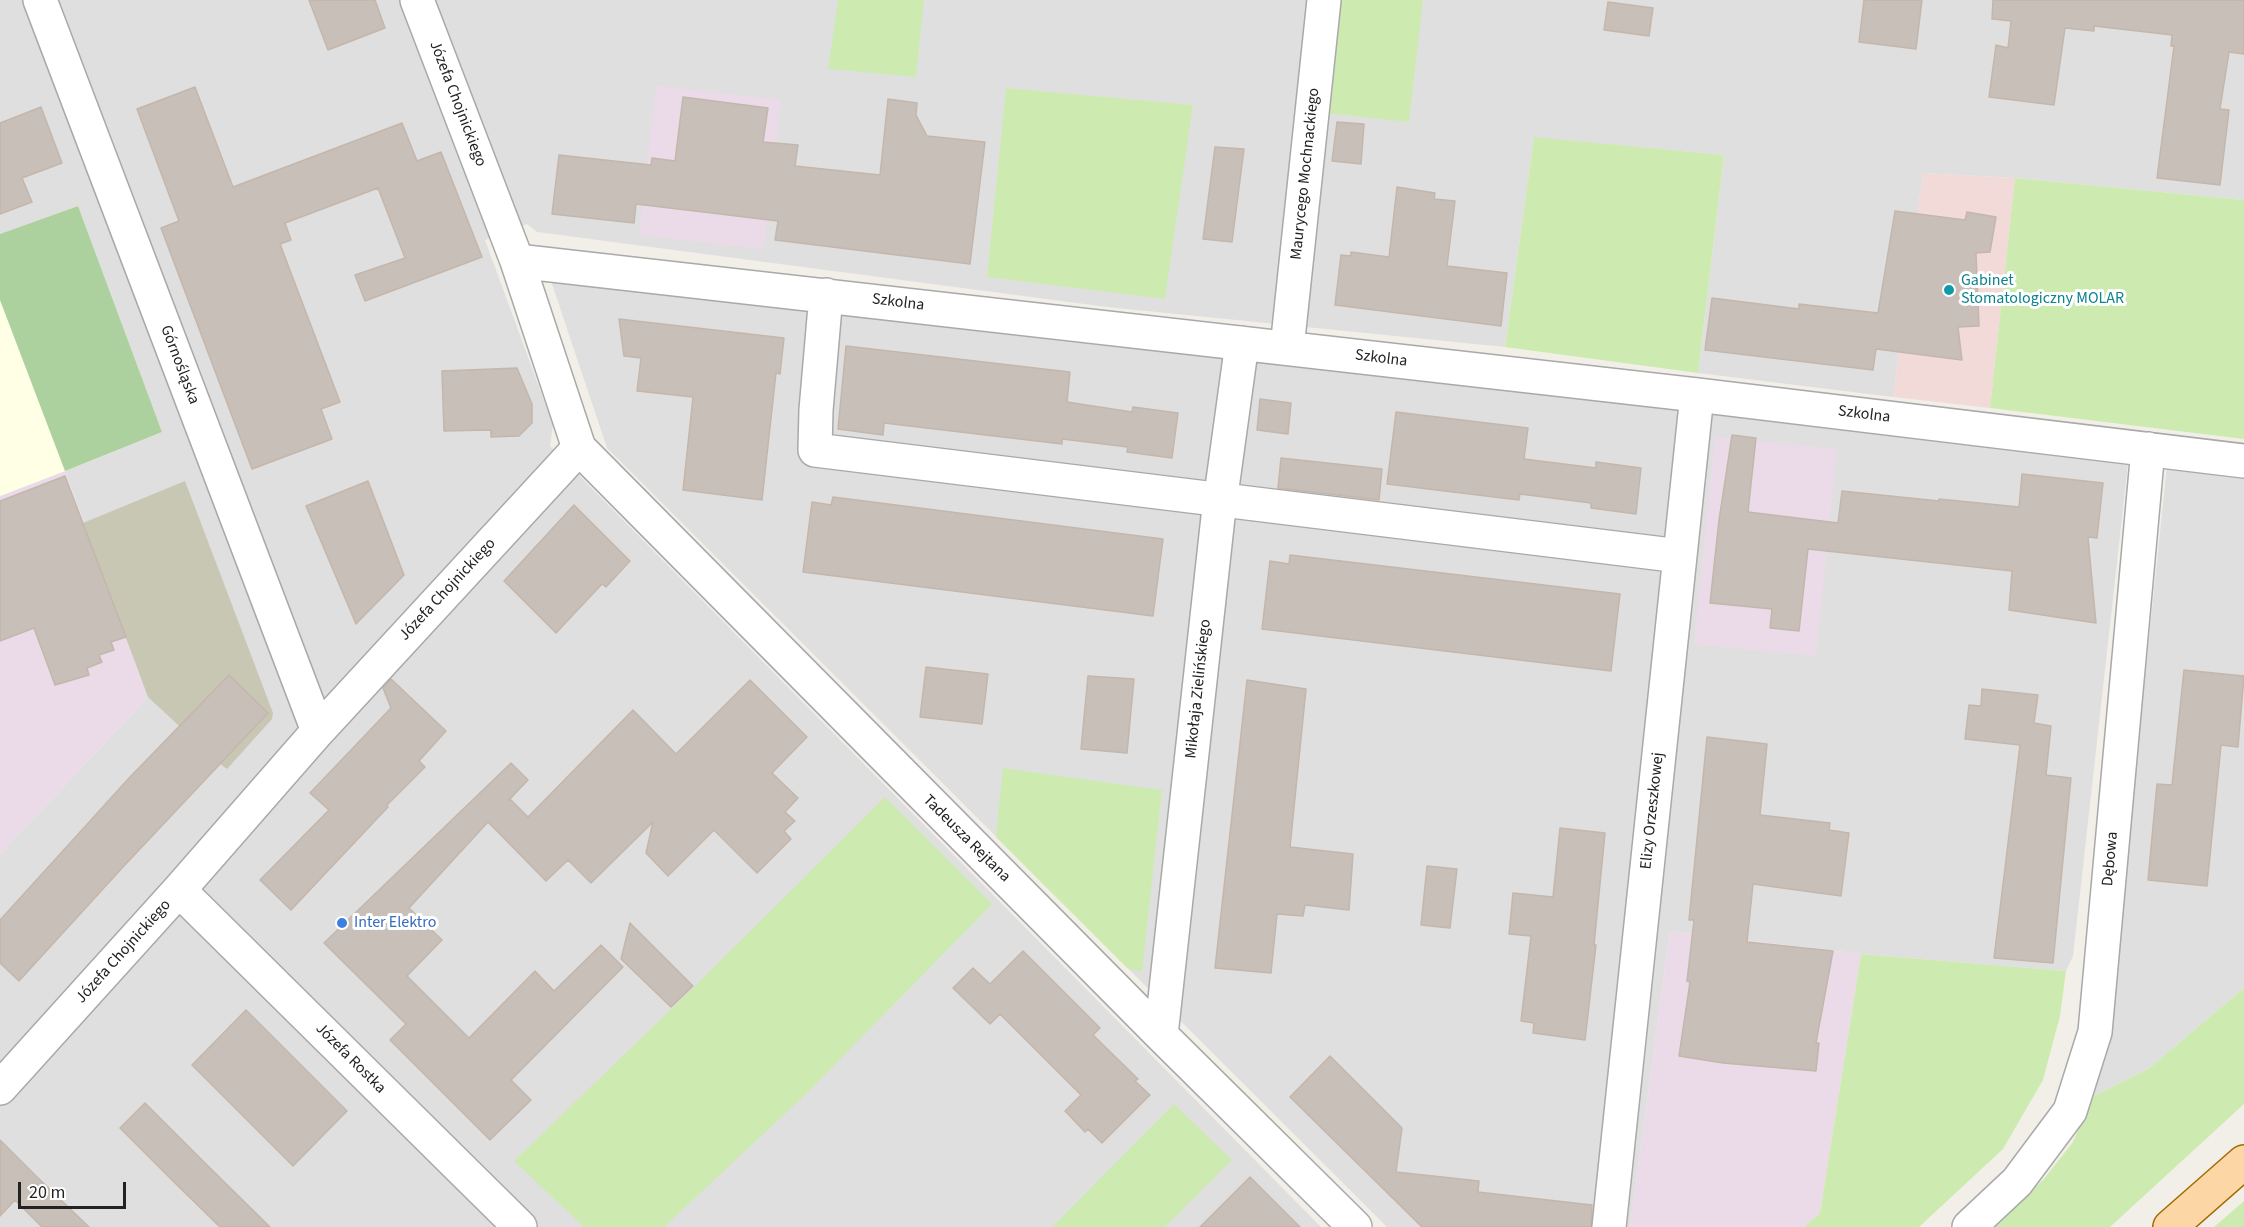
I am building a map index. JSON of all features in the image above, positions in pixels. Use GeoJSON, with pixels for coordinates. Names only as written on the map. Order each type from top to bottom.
{"type":"FeatureCollection","features":[{"type":"Feature","properties":{"kind":"main road"},"geometry":{"type":"LineString","coordinates":[[2170,1227],[2244,1162]]}},
{"type":"Feature","properties":{"kind":"street","name":"Górnośląska"},"geometry":{"type":"LineString","coordinates":[[40,0],[318,731]]}},
{"type":"Feature","properties":{"kind":"street","name":"Józefa Chojnickiego"},"geometry":{"type":"LineString","coordinates":[[0,1088],[179,890],[318,731],[579,448],[517,261],[417,0]]}},
{"type":"Feature","properties":{"kind":"street","name":"Maurycego Mochnackiego"},"geometry":{"type":"LineString","coordinates":[[1287,348],[1324,0]]}},
{"type":"Feature","properties":{"kind":"street","name":"Szkolna"},"geometry":{"type":"LineString","coordinates":[[517,261],[1697,395],[2244,461]]}},
{"type":"Feature","properties":{"kind":"street"},"geometry":{"type":"LineString","coordinates":[[826,295],[816,410],[815,450],[1680,556]]}},
{"type":"Feature","properties":{"kind":"street","name":"Mikołaja Zielińskiego"},"geometry":{"type":"LineString","coordinates":[[1161,1035],[1220,500],[1242,343]]}},
{"type":"Feature","properties":{"kind":"street","name":"Elizy Orzeszkowej"},"geometry":{"type":"LineString","coordinates":[[1609,1227],[1697,395]]}},
{"type":"Feature","properties":{"kind":"street","name":"Tadeusza Rejtana"},"geometry":{"type":"LineString","coordinates":[[579,448],[1161,1035],[1355,1227]]}},
{"type":"Feature","properties":{"kind":"street","name":"Dębowa"},"geometry":{"type":"LineString","coordinates":[[1969,1227],[2017,1182],[2070,1111],[2096,1032],[2148,449]]}},
{"type":"Feature","properties":{"kind":"street","name":"Józefa Rostka"},"geometry":{"type":"LineString","coordinates":[[179,890],[520,1227]]}},
{"type":"Feature","properties":{"kind":"shaded area"},"geometry":{"type":"Polygon","coordinates":[[[0,0],[2244,0],[2244,200],[2015,178],[1923,173],[1893,397],[1698,373],[1724,155],[1534,138],[1505,347],[1107,307],[537,232],[527,224],[485,240],[553,425],[550,446],[1321,1227],[0,1227],[0,854],[148,697],[65,471],[162,432],[78,206],[0,234],[0,0]]]}},
{"type":"Feature","properties":{"kind":"shaded area"},"geometry":{"type":"Polygon","coordinates":[[[656,86],[781,100],[764,249],[639,235],[656,86]]]}},
{"type":"Feature","properties":{"kind":"shaded area"},"geometry":{"type":"Polygon","coordinates":[[[1923,173],[2015,178],[1990,408],[1893,397],[1923,173]]]}},
{"type":"Feature","properties":{"kind":"shaded area"},"geometry":{"type":"Polygon","coordinates":[[[551,281],[1104,346],[1277,362],[2128,464],[2073,956],[2066,971],[1861,954],[1670,931],[1630,1227],[1387,1227],[607,448],[551,281]]]}},
{"type":"Feature","properties":{"kind":"shaded area"},"geometry":{"type":"Polygon","coordinates":[[[0,300],[65,471],[0,496],[0,300]]]}},
{"type":"Feature","properties":{"kind":"shaded area"},"geometry":{"type":"Polygon","coordinates":[[[1715,437],[1837,449],[1816,656],[1694,644],[1715,437]]]}},
{"type":"Feature","properties":{"kind":"shaded area"},"geometry":{"type":"Polygon","coordinates":[[[2167,465],[2244,475],[2244,988],[2148,1069],[2092,1097],[2110,1013],[2167,465]]]}},
{"type":"Feature","properties":{"kind":"shaded area"},"geometry":{"type":"Polygon","coordinates":[[[65,471],[148,697],[0,854],[0,496],[65,471]]]}},
{"type":"Feature","properties":{"kind":"shaded area"},"geometry":{"type":"Polygon","coordinates":[[[185,481],[273,713],[272,719],[227,769],[148,697],[83,523],[185,481]]]}},
{"type":"Feature","properties":{"kind":"shaded area"},"geometry":{"type":"Polygon","coordinates":[[[1670,931],[1861,954],[1820,1213],[1804,1227],[1630,1227],[1670,931]]]}},
{"type":"Feature","properties":{"kind":"green space"},"geometry":{"type":"Polygon","coordinates":[[[838,0],[924,0],[916,77],[828,69],[838,0]]]}},
{"type":"Feature","properties":{"kind":"green space"},"geometry":{"type":"Polygon","coordinates":[[[1339,0],[1423,0],[1409,122],[1326,113],[1339,0]]]}},
{"type":"Feature","properties":{"kind":"green space"},"geometry":{"type":"Polygon","coordinates":[[[1006,88],[1193,105],[1165,299],[987,277],[1006,88]]]}},
{"type":"Feature","properties":{"kind":"green space"},"geometry":{"type":"Polygon","coordinates":[[[1534,137],[1724,155],[1698,373],[1505,347],[1534,137]]]}},
{"type":"Feature","properties":{"kind":"green space"},"geometry":{"type":"Polygon","coordinates":[[[2015,178],[2244,200],[2244,439],[1990,408],[2015,178]]]}},
{"type":"Feature","properties":{"kind":"green space"},"geometry":{"type":"Polygon","coordinates":[[[78,206],[162,432],[65,471],[0,300],[0,234],[78,206]]]}},
{"type":"Feature","properties":{"kind":"green space"},"geometry":{"type":"Polygon","coordinates":[[[1003,768],[1162,790],[1142,972],[1127,968],[996,837],[1003,768]]]}},
{"type":"Feature","properties":{"kind":"green space"},"geometry":{"type":"Polygon","coordinates":[[[885,797],[992,904],[806,1094],[664,1227],[584,1227],[514,1161],[695,986],[885,797]]]}},
{"type":"Feature","properties":{"kind":"green space"},"geometry":{"type":"Polygon","coordinates":[[[1861,954],[2066,971],[2060,1016],[2043,1080],[2003,1149],[1919,1227],[1804,1227],[1820,1213],[1861,954]]]}},
{"type":"Feature","properties":{"kind":"green space"},"geometry":{"type":"Polygon","coordinates":[[[2244,988],[2244,1104],[2110,1227],[1992,1227],[2043,1180],[2073,1142],[2092,1097],[2148,1069],[2244,988]]]}},
{"type":"Feature","properties":{"kind":"green space"},"geometry":{"type":"Polygon","coordinates":[[[1174,1104],[1232,1160],[1165,1227],[1052,1227],[1174,1104]]]}},
{"type":"Feature","properties":{"kind":"green space"},"geometry":{"type":"Polygon","coordinates":[[[2244,1201],[2244,1227],[2214,1227],[2244,1201]]]}},
{"type":"Feature","properties":{"kind":"building"},"geometry":{"type":"Polygon","coordinates":[[[309,0],[375,0],[385,28],[328,50],[309,0]]]}},
{"type":"Feature","properties":{"kind":"building"},"geometry":{"type":"Polygon","coordinates":[[[1864,0],[1922,0],[1916,49],[1859,42],[1864,0]]]}},
{"type":"Feature","properties":{"kind":"building"},"geometry":{"type":"Polygon","coordinates":[[[1993,0],[2244,0],[2244,54],[2229,52],[2220,109],[2229,110],[2220,185],[2157,178],[2174,46],[2171,46],[2172,35],[2094,26],[2094,31],[2065,28],[2054,105],[1989,97],[1996,45],[2008,48],[2011,21],[1992,19],[1993,0]]]}},
{"type":"Feature","properties":{"kind":"building"},"geometry":{"type":"Polygon","coordinates":[[[1608,2],[1653,8],[1649,36],[1604,30],[1608,2]]]}},
{"type":"Feature","properties":{"kind":"building"},"geometry":{"type":"Polygon","coordinates":[[[195,87],[233,187],[402,123],[417,161],[441,152],[482,257],[365,301],[355,275],[405,258],[378,188],[285,223],[291,240],[280,244],[340,402],[321,409],[332,439],[252,469],[161,228],[179,221],[137,109],[195,87]]]}},
{"type":"Feature","properties":{"kind":"building"},"geometry":{"type":"Polygon","coordinates":[[[683,97],[768,108],[763,142],[798,145],[795,166],[880,175],[888,99],[917,103],[916,115],[927,136],[985,142],[970,264],[775,240],[778,221],[720,214],[636,204],[634,223],[552,214],[559,155],[651,165],[652,158],[675,161],[683,97]]]}},
{"type":"Feature","properties":{"kind":"building"},"geometry":{"type":"Polygon","coordinates":[[[41,107],[62,163],[22,178],[32,202],[0,214],[0,123],[41,107]]]}},
{"type":"Feature","properties":{"kind":"building"},"geometry":{"type":"Polygon","coordinates":[[[1337,122],[1364,124],[1361,164],[1332,161],[1337,122]]]}},
{"type":"Feature","properties":{"kind":"building"},"geometry":{"type":"Polygon","coordinates":[[[1215,147],[1244,149],[1232,242],[1203,239],[1215,147]]]}},
{"type":"Feature","properties":{"kind":"building"},"geometry":{"type":"Polygon","coordinates":[[[1397,187],[1435,193],[1434,199],[1455,201],[1447,266],[1507,273],[1501,326],[1335,305],[1341,255],[1351,256],[1351,252],[1389,257],[1397,187]]]}},
{"type":"Feature","properties":{"kind":"building"},"geometry":{"type":"Polygon","coordinates":[[[1895,211],[1965,220],[1967,212],[1996,217],[1990,252],[1976,253],[1979,326],[1958,327],[1962,360],[1876,349],[1873,370],[1705,350],[1712,298],[1799,309],[1799,304],[1878,313],[1895,211]]]}},
{"type":"Feature","properties":{"kind":"building"},"geometry":{"type":"Polygon","coordinates":[[[619,319],[784,338],[780,374],[776,373],[762,500],[683,490],[693,397],[637,391],[641,358],[624,356],[619,319]]]}},
{"type":"Feature","properties":{"kind":"building"},"geometry":{"type":"Polygon","coordinates":[[[846,346],[1070,372],[1067,402],[1132,412],[1133,407],[1178,413],[1172,458],[1127,452],[1128,447],[1062,439],[1062,444],[884,423],[883,435],[838,429],[846,346]]]}},
{"type":"Feature","properties":{"kind":"building"},"geometry":{"type":"Polygon","coordinates":[[[517,368],[532,404],[532,423],[519,436],[491,437],[491,430],[444,431],[442,371],[517,368]]]}},
{"type":"Feature","properties":{"kind":"building"},"geometry":{"type":"Polygon","coordinates":[[[1260,399],[1291,403],[1288,434],[1257,430],[1260,399]]]}},
{"type":"Feature","properties":{"kind":"building"},"geometry":{"type":"Polygon","coordinates":[[[1396,412],[1528,428],[1524,459],[1596,468],[1596,462],[1641,468],[1636,514],[1591,508],[1591,503],[1520,494],[1519,500],[1387,484],[1396,412]]]}},
{"type":"Feature","properties":{"kind":"building"},"geometry":{"type":"Polygon","coordinates":[[[1732,435],[1756,438],[1748,512],[1838,523],[1842,491],[2019,507],[2022,474],[2103,483],[2097,538],[2088,537],[2096,623],[2009,610],[2012,571],[1808,549],[1799,631],[1770,628],[1772,609],[1710,603],[1719,520],[1732,435]]]}},
{"type":"Feature","properties":{"kind":"building"},"geometry":{"type":"Polygon","coordinates":[[[1281,458],[1382,469],[1379,500],[1278,488],[1281,458]]]}},
{"type":"Feature","properties":{"kind":"building"},"geometry":{"type":"Polygon","coordinates":[[[65,476],[126,637],[111,642],[114,650],[99,655],[102,662],[87,668],[89,675],[55,685],[34,628],[0,641],[0,501],[65,476]]]}},
{"type":"Feature","properties":{"kind":"building"},"geometry":{"type":"Polygon","coordinates":[[[368,481],[404,575],[356,624],[306,506],[368,481]]]}},
{"type":"Feature","properties":{"kind":"building"},"geometry":{"type":"Polygon","coordinates":[[[833,497],[1163,539],[1153,616],[803,572],[812,502],[831,505],[833,497]]]}},
{"type":"Feature","properties":{"kind":"building"},"geometry":{"type":"Polygon","coordinates":[[[574,505],[630,561],[606,587],[602,584],[556,633],[504,581],[574,505]]]}},
{"type":"Feature","properties":{"kind":"building"},"geometry":{"type":"Polygon","coordinates":[[[1290,555],[1620,594],[1611,671],[1262,629],[1270,561],[1289,564],[1290,555]]]}},
{"type":"Feature","properties":{"kind":"building"},"geometry":{"type":"Polygon","coordinates":[[[926,667],[988,674],[982,724],[920,717],[926,667]]]}},
{"type":"Feature","properties":{"kind":"building"},"geometry":{"type":"Polygon","coordinates":[[[2184,670],[2244,676],[2238,747],[2221,745],[2207,886],[2148,880],[2157,784],[2172,785],[2184,670]]]}},
{"type":"Feature","properties":{"kind":"building"},"geometry":{"type":"Polygon","coordinates":[[[229,675],[268,713],[19,981],[0,963],[0,920],[130,777],[229,675]]]}},
{"type":"Feature","properties":{"kind":"building"},"geometry":{"type":"Polygon","coordinates":[[[1088,676],[1134,679],[1127,753],[1081,749],[1088,676]]]}},
{"type":"Feature","properties":{"kind":"building"},"geometry":{"type":"Polygon","coordinates":[[[391,679],[446,731],[419,761],[425,767],[291,910],[260,880],[329,810],[310,793],[391,708],[383,688],[391,679]]]}},
{"type":"Feature","properties":{"kind":"building"},"geometry":{"type":"Polygon","coordinates":[[[750,680],[807,737],[772,773],[798,798],[785,812],[795,821],[784,831],[791,839],[757,873],[714,830],[668,876],[646,853],[653,822],[591,883],[568,860],[546,881],[488,822],[409,908],[442,940],[407,976],[469,1038],[535,971],[554,991],[601,945],[623,967],[511,1080],[531,1100],[490,1140],[390,1040],[406,1024],[324,943],[511,763],[528,780],[509,800],[528,817],[633,710],[676,754],[750,680]]]}},
{"type":"Feature","properties":{"kind":"building"},"geometry":{"type":"Polygon","coordinates":[[[1247,680],[1306,689],[1290,847],[1353,854],[1349,910],[1305,905],[1303,916],[1277,914],[1271,973],[1215,968],[1247,680]]]}},
{"type":"Feature","properties":{"kind":"building"},"geometry":{"type":"Polygon","coordinates":[[[1982,689],[2038,695],[2034,723],[2051,726],[2046,775],[2071,778],[2053,963],[1994,958],[2020,745],[1965,739],[1969,705],[1981,706],[1982,689]]]}},
{"type":"Feature","properties":{"kind":"building"},"geometry":{"type":"Polygon","coordinates":[[[1707,737],[1767,744],[1760,815],[1830,823],[1829,830],[1849,833],[1841,896],[1753,884],[1747,942],[1833,951],[1816,1043],[1819,1043],[1816,1071],[1723,1063],[1679,1056],[1690,982],[1687,981],[1694,920],[1689,920],[1707,737]]]}},
{"type":"Feature","properties":{"kind":"building"},"geometry":{"type":"Polygon","coordinates":[[[1560,828],[1605,833],[1594,945],[1596,945],[1585,1040],[1533,1033],[1534,1023],[1521,1021],[1531,936],[1509,934],[1513,893],[1553,897],[1560,828]]]}},
{"type":"Feature","properties":{"kind":"building"},"geometry":{"type":"Polygon","coordinates":[[[1427,866],[1457,869],[1450,928],[1421,925],[1427,866]]]}},
{"type":"Feature","properties":{"kind":"building"},"geometry":{"type":"Polygon","coordinates":[[[630,923],[693,986],[671,1007],[621,959],[630,923]]]}},
{"type":"Feature","properties":{"kind":"building"},"geometry":{"type":"Polygon","coordinates":[[[1023,951],[1100,1028],[1093,1035],[1138,1079],[1135,1081],[1150,1095],[1102,1143],[1088,1129],[1085,1132],[1065,1111],[1081,1095],[1000,1014],[990,1024],[953,988],[973,968],[990,984],[1023,951]]]}},
{"type":"Feature","properties":{"kind":"building"},"geometry":{"type":"Polygon","coordinates":[[[246,1010],[347,1111],[293,1166],[192,1065],[246,1010]]]}},
{"type":"Feature","properties":{"kind":"building"},"geometry":{"type":"Polygon","coordinates":[[[1330,1056],[1402,1128],[1396,1172],[1479,1181],[1478,1192],[1592,1205],[1591,1227],[1422,1227],[1290,1097],[1330,1056]]]}},
{"type":"Feature","properties":{"kind":"building"},"geometry":{"type":"Polygon","coordinates":[[[145,1103],[270,1227],[220,1227],[175,1183],[120,1128],[145,1103]]]}},
{"type":"Feature","properties":{"kind":"building"},"geometry":{"type":"Polygon","coordinates":[[[0,1140],[89,1227],[42,1227],[15,1200],[0,1216],[0,1140]]]}},
{"type":"Feature","properties":{"kind":"building"},"geometry":{"type":"Polygon","coordinates":[[[1250,1177],[1300,1227],[1200,1227],[1250,1177]]]}},
{"type":"Feature","properties":{"kind":"place","name":"Gabinet Stomatologiczny MOLAR"},"geometry":{"type":"Point","coordinates":[1949,290]}},
{"type":"Feature","properties":{"kind":"place","name":"Inter Elektro"},"geometry":{"type":"Point","coordinates":[342,923]}}]}
